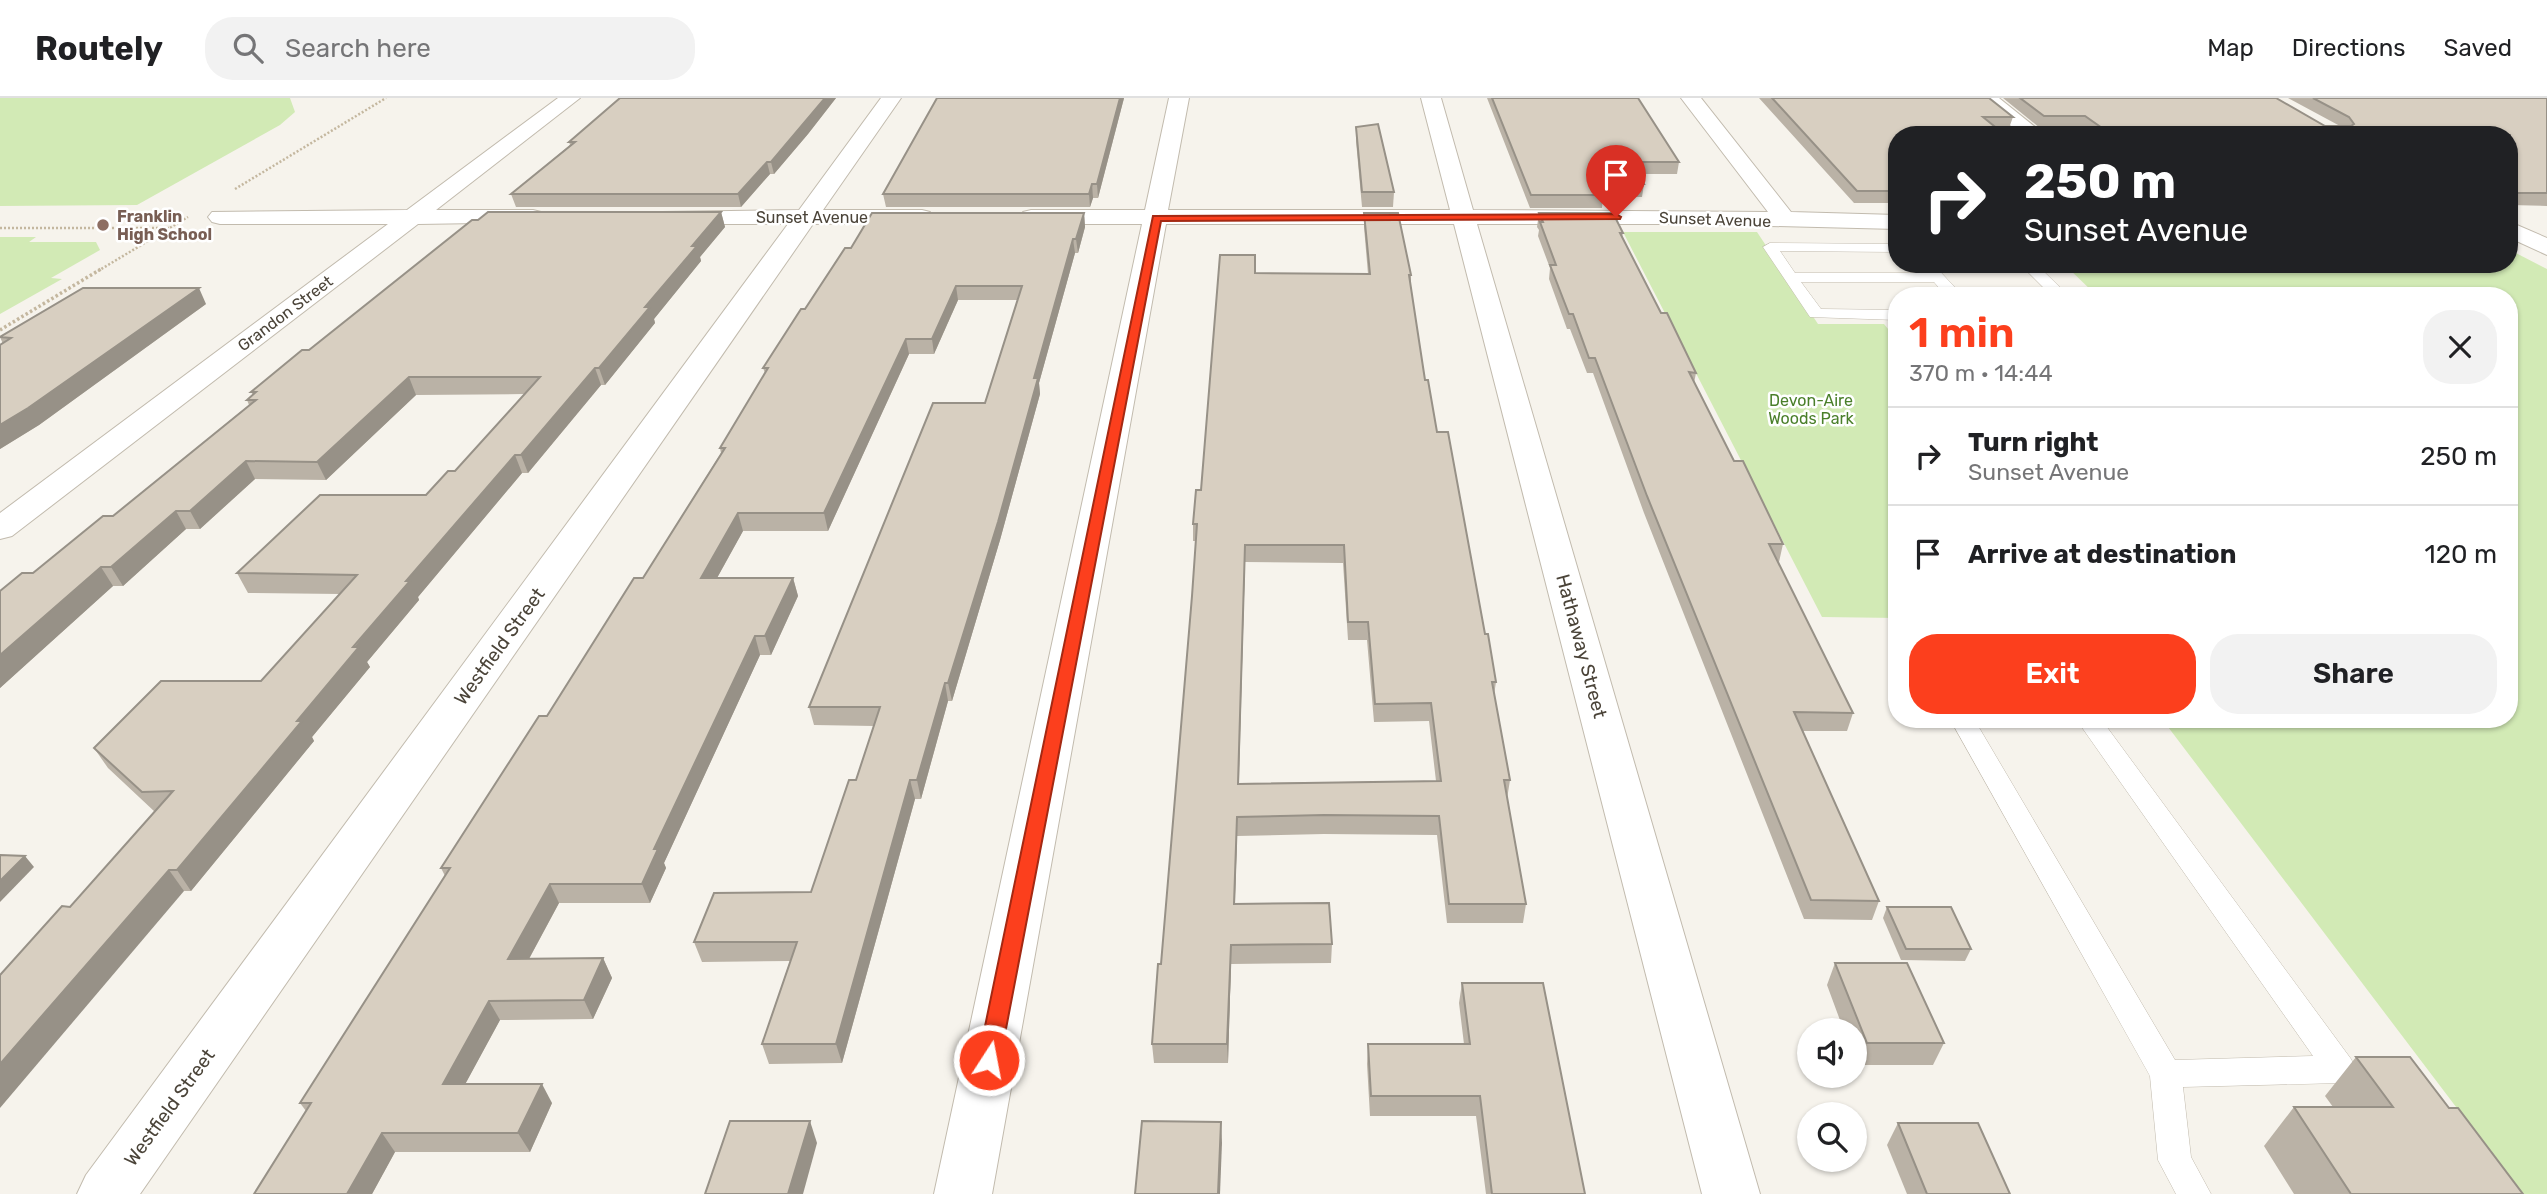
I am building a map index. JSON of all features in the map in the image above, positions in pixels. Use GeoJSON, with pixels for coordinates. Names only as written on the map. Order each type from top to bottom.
{"type":"FeatureCollection","features":[{"type":"Feature","properties":{"kind":"street","name":"Grandon Street"},"geometry":{"type":"LineString","coordinates":[[0,528],[570,98]]}},
{"type":"Feature","properties":{"kind":"street","name":"Westfield Street"},"geometry":{"type":"LineString","coordinates":[[106,1194],[891,98]]}},
{"type":"Feature","properties":{"kind":"street"},"geometry":{"type":"LineString","coordinates":[[963,1194],[1179,98]]}},
{"type":"Feature","properties":{"kind":"street","name":"Hathaway Street"},"geometry":{"type":"LineString","coordinates":[[1431,98],[1731,1194]]}},
{"type":"Feature","properties":{"kind":"street"},"geometry":{"type":"LineString","coordinates":[[1691,98],[1778,208],[1782,221]]}},
{"type":"Feature","properties":{"kind":"street"},"geometry":{"type":"LineString","coordinates":[[1987,98],[2023,126]]}},
{"type":"Feature","properties":{"kind":"street"},"geometry":{"type":"LineString","coordinates":[[220,217],[554,217]]}},
{"type":"Feature","properties":{"kind":"street","name":"Sunset Avenue"},"geometry":{"type":"LineString","coordinates":[[651,217],[946,217]]}},
{"type":"Feature","properties":{"kind":"street","name":"Sunset Avenue"},"geometry":{"type":"LineString","coordinates":[[1002,217],[1692,217],[1888,226]]}},
{"type":"Feature","properties":{"kind":"street"},"geometry":{"type":"LineString","coordinates":[[2518,233],[2547,248]]}},
{"type":"Feature","properties":{"kind":"lane"},"geometry":{"type":"LineString","coordinates":[[1888,248],[1770,247],[1816,314],[1888,315]]}},
{"type":"Feature","properties":{"kind":"lane"},"geometry":{"type":"LineString","coordinates":[[1933,273],[1946,287]]}},
{"type":"Feature","properties":{"kind":"lane"},"geometry":{"type":"LineString","coordinates":[[2037,273],[2051,287]]}},
{"type":"Feature","properties":{"kind":"lane"},"geometry":{"type":"LineString","coordinates":[[1790,277],[1938,278]]}},
{"type":"Feature","properties":{"kind":"lane"},"geometry":{"type":"LineString","coordinates":[[1967,728],[2166,1074],[2175,1160],[2194,1194]]}},
{"type":"Feature","properties":{"kind":"lane"},"geometry":{"type":"LineString","coordinates":[[2094,728],[2340,1069],[2166,1074]]}},
{"type":"Feature","properties":{"kind":"path"},"geometry":{"type":"LineString","coordinates":[[0,228],[170,228]]}},
{"type":"Feature","properties":{"kind":"green space"},"geometry":{"type":"Polygon","coordinates":[[[0,98],[290,98],[295,112],[280,125],[137,205],[0,206],[0,98]]]}},
{"type":"Feature","properties":{"kind":"green space","name":"Devon-Aire Woods Park"},"geometry":{"type":"Polygon","coordinates":[[[1623,232],[1757,232],[1818,324],[1884,324],[1888,329],[1888,618],[1822,617],[1623,232]]]}},
{"type":"Feature","properties":{"kind":"green space"},"geometry":{"type":"Polygon","coordinates":[[[0,237],[36,237],[29,242],[96,242],[100,250],[51,278],[62,279],[0,314],[0,237]]]}},
{"type":"Feature","properties":{"kind":"green space"},"geometry":{"type":"Polygon","coordinates":[[[2518,254],[2547,269],[2547,1194],[2522,1194],[2169,728],[2518,728],[2518,287],[2088,287],[2073,273],[2518,273],[2518,254]]]}},
{"type":"Feature","properties":{"kind":"building"},"geometry":{"type":"Polygon","coordinates":[[[620,98],[825,98],[771,162],[767,162],[738,194],[511,194],[575,142],[569,142],[620,98]]]}},
{"type":"Feature","properties":{"kind":"building"},"geometry":{"type":"Polygon","coordinates":[[[937,98],[1120,98],[1097,184],[1092,184],[1089,194],[883,194],[937,98]]]}},
{"type":"Feature","properties":{"kind":"building"},"geometry":{"type":"Polygon","coordinates":[[[1492,98],[1638,98],[1679,162],[1632,162],[1644,184],[1598,184],[1604,195],[1531,195],[1492,98]]]}},
{"type":"Feature","properties":{"kind":"building"},"geometry":{"type":"Polygon","coordinates":[[[1772,98],[1989,98],[2013,117],[1983,117],[1994,126],[1888,126],[1888,191],[1857,191],[1772,98]]]}},
{"type":"Feature","properties":{"kind":"building"},"geometry":{"type":"Polygon","coordinates":[[[2020,98],[2276,98],[2325,126],[2099,126],[2085,116],[2044,116],[2020,98]]]}},
{"type":"Feature","properties":{"kind":"building"},"geometry":{"type":"Polygon","coordinates":[[[2313,98],[2547,98],[2547,193],[2518,193],[2518,126],[2351,126],[2354,124],[2349,117],[2313,98]]]}},
{"type":"Feature","properties":{"kind":"building"},"geometry":{"type":"Polygon","coordinates":[[[1378,124],[1394,192],[1362,192],[1356,127],[1378,124]]]}},
{"type":"Feature","properties":{"kind":"building"},"geometry":{"type":"Polygon","coordinates":[[[488,212],[721,212],[692,246],[697,246],[645,307],[650,307],[599,368],[595,368],[521,455],[515,455],[406,581],[410,581],[353,647],[359,647],[297,721],[302,721],[177,870],[169,870],[0,1064],[0,975],[62,906],[70,907],[173,791],[142,792],[94,748],[161,681],[261,681],[357,575],[237,573],[320,495],[426,495],[448,471],[455,471],[540,377],[409,377],[317,462],[246,461],[190,511],[176,511],[111,567],[101,567],[0,655],[0,591],[22,573],[33,573],[103,516],[113,516],[256,400],[247,400],[256,392],[251,392],[302,350],[309,350],[472,220],[478,220],[488,212]]]}},
{"type":"Feature","properties":{"kind":"building"},"geometry":{"type":"Polygon","coordinates":[[[872,213],[1084,213],[1076,239],[1073,239],[1034,378],[1038,378],[998,522],[948,683],[945,683],[917,780],[910,780],[836,1044],[762,1044],[797,942],[694,942],[714,893],[811,892],[849,780],[856,780],[880,707],[809,707],[933,403],[985,403],[1022,286],[956,286],[932,339],[906,339],[824,513],[738,513],[701,578],[793,578],[765,636],[755,636],[654,849],[658,849],[642,884],[550,884],[508,959],[603,958],[584,1000],[489,1001],[443,1084],[542,1084],[518,1133],[382,1133],[347,1194],[254,1194],[311,1103],[300,1103],[450,868],[441,868],[539,716],[547,716],[634,578],[643,578],[725,448],[720,448],[768,368],[763,368],[845,248],[851,248],[872,213]]]}},
{"type":"Feature","properties":{"kind":"building"},"geometry":{"type":"Polygon","coordinates":[[[1364,213],[1398,213],[1411,275],[1425,380],[1428,380],[1437,432],[1448,432],[1485,634],[1488,634],[1496,682],[1492,682],[1510,780],[1504,780],[1526,904],[1449,904],[1439,816],[1237,817],[1234,904],[1329,903],[1332,944],[1231,945],[1227,1044],[1152,1044],[1192,596],[1197,524],[1193,524],[1196,490],[1201,490],[1220,255],[1255,255],[1255,273],[1370,274],[1364,213]],[[1245,545],[1238,784],[1441,781],[1431,703],[1375,704],[1368,622],[1348,622],[1344,545],[1245,545]]]}},
{"type":"Feature","properties":{"kind":"building"},"geometry":{"type":"Polygon","coordinates":[[[1539,213],[1613,213],[1623,233],[1620,233],[1661,313],[1667,313],[1696,373],[1689,372],[1734,461],[1743,461],[1783,544],[1769,544],[1853,713],[1794,712],[1879,901],[1811,900],[1647,496],[1595,358],[1589,358],[1573,314],[1569,314],[1550,265],[1556,265],[1539,213]]]}},
{"type":"Feature","properties":{"kind":"building"},"geometry":{"type":"Polygon","coordinates":[[[83,288],[199,288],[0,425],[0,345],[11,338],[0,337],[83,288]]]}},
{"type":"Feature","properties":{"kind":"building"},"geometry":{"type":"Polygon","coordinates":[[[0,855],[25,856],[0,881],[0,855]]]}},
{"type":"Feature","properties":{"kind":"building"},"geometry":{"type":"Polygon","coordinates":[[[1887,907],[1951,907],[1971,949],[1906,949],[1887,907]]]}},
{"type":"Feature","properties":{"kind":"building"},"geometry":{"type":"Polygon","coordinates":[[[1835,963],[1907,963],[1944,1043],[1867,1043],[1867,1018],[1857,1018],[1835,963]]]}},
{"type":"Feature","properties":{"kind":"building"},"geometry":{"type":"Polygon","coordinates":[[[1462,983],[1543,983],[1585,1194],[1492,1194],[1480,1096],[1371,1096],[1368,1044],[1470,1044],[1462,983]]]}},
{"type":"Feature","properties":{"kind":"building"},"geometry":{"type":"Polygon","coordinates":[[[2356,1057],[2410,1057],[2449,1108],[2458,1108],[2523,1194],[2351,1194],[2294,1107],[2393,1107],[2356,1057]]]}},
{"type":"Feature","properties":{"kind":"building"},"geometry":{"type":"Polygon","coordinates":[[[730,1121],[810,1121],[788,1194],[705,1194],[730,1121]]]}},
{"type":"Feature","properties":{"kind":"building"},"geometry":{"type":"Polygon","coordinates":[[[1142,1121],[1221,1122],[1218,1194],[1135,1194],[1142,1121]]]}},
{"type":"Feature","properties":{"kind":"building"},"geometry":{"type":"Polygon","coordinates":[[[1898,1123],[1978,1123],[2010,1194],[1927,1194],[1898,1123]]]}},
{"type":"Feature","properties":{"kind":"place","name":"Franklin High School"},"geometry":{"type":"Point","coordinates":[103,225]}},
{"type":"Feature","properties":{"kind":"route"},"geometry":{"type":"LineString","coordinates":[[989,1060],[1156,218],[1616,217]]}}]}
